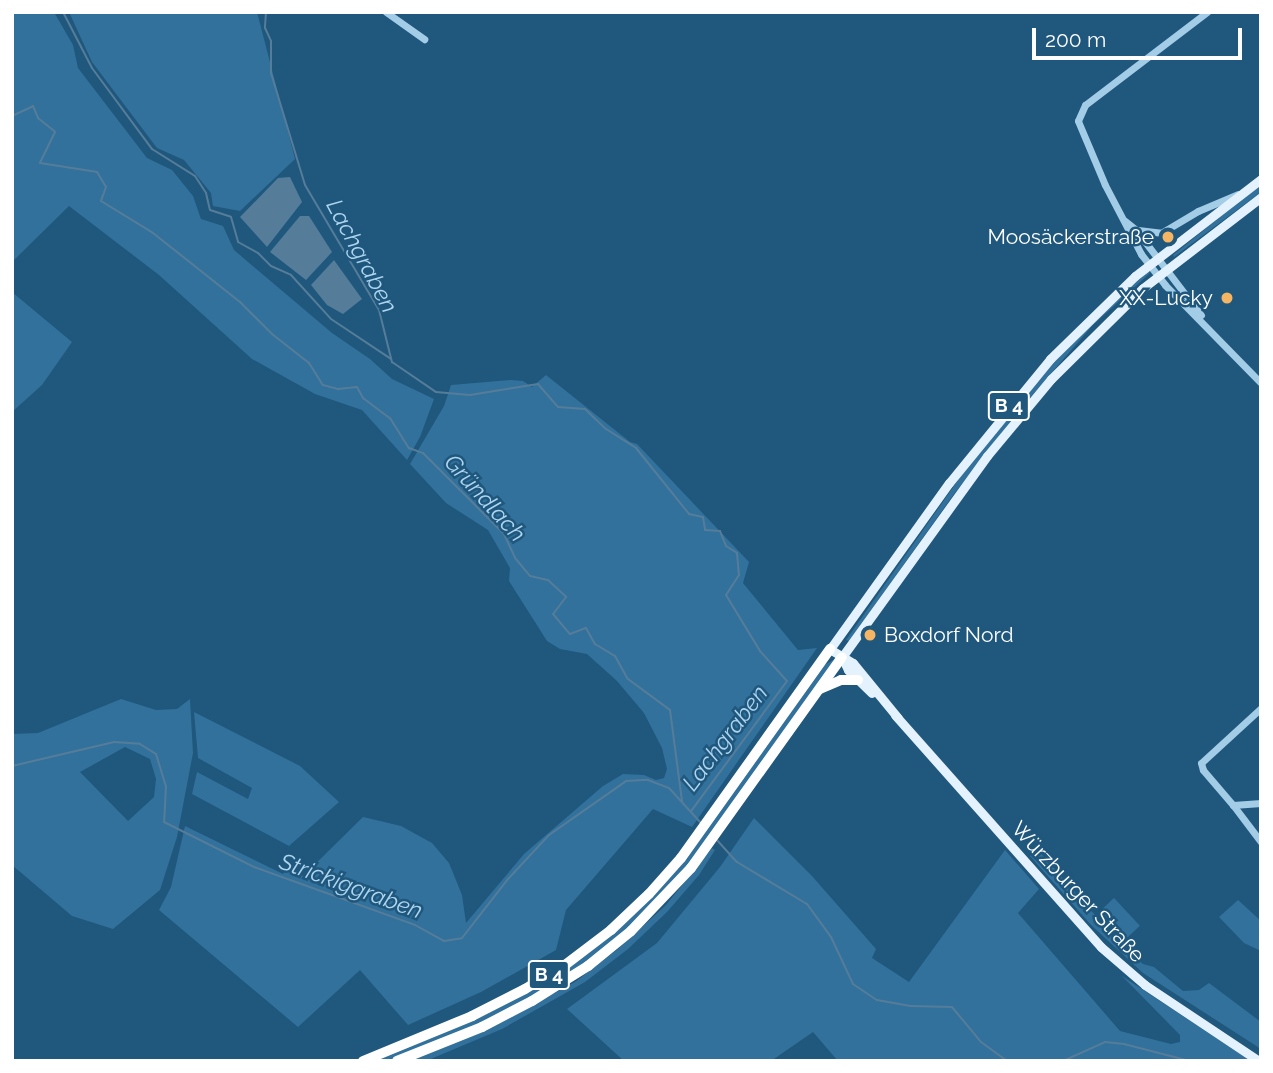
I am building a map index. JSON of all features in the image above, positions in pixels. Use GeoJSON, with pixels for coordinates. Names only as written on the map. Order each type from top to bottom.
{"type":"FeatureCollection","features":[{"type":"Feature","properties":{"kind":"highway","name":"B 4"},"geometry":{"type":"LineString","coordinates":[[363,1061],[472,1016],[565,965],[640,903],[698,835],[830,649]]}},
{"type":"Feature","properties":{"kind":"highway","name":"B 4"},"geometry":{"type":"LineString","coordinates":[[397,1061],[499,1019],[583,970],[656,907],[709,845],[842,657]]}},
{"type":"Feature","properties":{"kind":"highway"},"geometry":{"type":"LineString","coordinates":[[819,689],[841,680],[858,680]]}},
{"type":"Feature","properties":{"kind":"main road","name":"B 4"},"geometry":{"type":"LineString","coordinates":[[830,649],[934,503],[1006,408],[1063,344],[1157,257],[1261,179]]}},
{"type":"Feature","properties":{"kind":"main road","name":"B 4"},"geometry":{"type":"LineString","coordinates":[[842,657],[1018,418],[1092,336],[1166,269],[1261,197]]}},
{"type":"Feature","properties":{"kind":"main road","name":"Würzburger Straße"},"geometry":{"type":"LineString","coordinates":[[830,649],[857,667],[898,718],[1101,947],[1145,985],[1259,1061]]}},
{"type":"Feature","properties":{"kind":"main road","name":"Würzburger Straße"},"geometry":{"type":"LineString","coordinates":[[842,657],[858,680],[898,718]]}},
{"type":"Feature","properties":{"kind":"street"},"geometry":{"type":"LineString","coordinates":[[386,12],[424,39]]}},
{"type":"Feature","properties":{"kind":"street"},"geometry":{"type":"LineString","coordinates":[[1207,12],[1079,113],[1081,133],[1122,218],[1149,264],[1261,383]]}},
{"type":"Feature","properties":{"kind":"street","name":"B 4"},"geometry":{"type":"LineString","coordinates":[[1136,230],[1161,233],[1204,208],[1242,192]]}},
{"type":"Feature","properties":{"kind":"street"},"geometry":{"type":"LineString","coordinates":[[1122,218],[1136,230],[1214,332]]}},
{"type":"Feature","properties":{"kind":"street"},"geometry":{"type":"LineString","coordinates":[[1261,708],[1201,763],[1203,770],[1261,842]]}},
{"type":"Feature","properties":{"kind":"street"},"geometry":{"type":"LineString","coordinates":[[1233,804],[1261,803]]}},
{"type":"Feature","properties":{"kind":"shaded area"},"geometry":{"type":"Polygon","coordinates":[[[12,12],[54,12],[73,45],[78,68],[147,158],[172,170],[193,196],[201,219],[223,226],[234,250],[332,333],[370,359],[392,379],[434,399],[420,437],[407,460],[362,410],[315,394],[252,359],[159,275],[69,206],[12,262],[12,12]]]}},
{"type":"Feature","properties":{"kind":"shaded area"},"geometry":{"type":"Polygon","coordinates":[[[69,12],[257,12],[295,159],[240,211],[213,206],[211,193],[184,160],[157,148],[92,62],[69,12]]]}},
{"type":"Feature","properties":{"kind":"shaded area"},"geometry":{"type":"Polygon","coordinates":[[[290,177],[302,202],[267,247],[240,217],[278,178],[290,177]]]}},
{"type":"Feature","properties":{"kind":"shaded area"},"geometry":{"type":"Polygon","coordinates":[[[1261,184],[1261,192],[1174,257],[1173,255],[1261,184]]]}},
{"type":"Feature","properties":{"kind":"shaded area"},"geometry":{"type":"Polygon","coordinates":[[[300,216],[309,216],[332,252],[306,280],[270,252],[300,216]]]}},
{"type":"Feature","properties":{"kind":"shaded area"},"geometry":{"type":"Polygon","coordinates":[[[334,260],[362,299],[343,314],[327,305],[311,285],[334,260]]]}},
{"type":"Feature","properties":{"kind":"shaded area"},"geometry":{"type":"Polygon","coordinates":[[[1148,271],[1150,273],[1093,325],[1021,408],[954,494],[849,641],[846,640],[975,456],[1055,360],[1148,271]]]}},
{"type":"Feature","properties":{"kind":"shaded area"},"geometry":{"type":"Polygon","coordinates":[[[12,292],[72,342],[42,385],[12,412],[12,292]]]}},
{"type":"Feature","properties":{"kind":"shaded area"},"geometry":{"type":"Polygon","coordinates":[[[546,375],[630,442],[637,444],[749,562],[743,583],[798,650],[817,648],[692,827],[653,809],[566,910],[556,950],[481,992],[408,1025],[360,970],[298,1027],[159,910],[171,887],[185,826],[283,874],[289,862],[303,876],[363,817],[401,826],[432,843],[449,863],[462,895],[466,923],[524,854],[603,786],[623,774],[644,775],[656,780],[664,778],[667,769],[662,748],[644,713],[617,681],[587,654],[560,649],[547,641],[509,581],[510,568],[488,530],[446,503],[410,464],[444,406],[451,385],[511,380],[523,381],[532,387],[546,375]]]}},
{"type":"Feature","properties":{"kind":"shaded area"},"geometry":{"type":"Polygon","coordinates":[[[835,659],[693,860],[629,929],[570,974],[492,1018],[387,1061],[374,1061],[554,977],[618,930],[677,869],[824,665],[835,659]]]}},
{"type":"Feature","properties":{"kind":"shaded area"},"geometry":{"type":"Polygon","coordinates":[[[121,699],[156,710],[177,709],[190,699],[193,753],[177,837],[160,890],[113,929],[72,916],[12,865],[12,734],[38,733],[121,699]],[[125,747],[80,772],[128,821],[154,797],[156,779],[150,759],[125,747]]]}},
{"type":"Feature","properties":{"kind":"shaded area"},"geometry":{"type":"Polygon","coordinates":[[[194,712],[300,766],[339,802],[289,846],[192,794],[197,772],[248,799],[252,788],[198,758],[194,712]]]}},
{"type":"Feature","properties":{"kind":"shaded area"},"geometry":{"type":"Polygon","coordinates":[[[754,818],[812,876],[876,949],[872,958],[909,982],[1005,850],[1039,889],[1018,913],[1120,1031],[1171,1044],[1180,1042],[1180,1035],[1122,976],[1251,1061],[838,1061],[813,1032],[771,1061],[624,1061],[567,1009],[657,943],[720,867],[754,818]]]}},
{"type":"Feature","properties":{"kind":"shaded area"},"geometry":{"type":"Polygon","coordinates":[[[712,848],[715,850],[699,875],[667,912],[628,949],[585,982],[502,1029],[426,1061],[408,1061],[490,1028],[575,982],[618,949],[666,905],[712,848]]]}},
{"type":"Feature","properties":{"kind":"shaded area"},"geometry":{"type":"Polygon","coordinates":[[[1037,849],[1123,947],[1143,964],[1154,967],[1183,991],[1199,990],[1209,983],[1261,1022],[1261,1049],[1143,973],[1091,925],[1030,856],[1037,849]]]}},
{"type":"Feature","properties":{"kind":"shaded area"},"geometry":{"type":"Polygon","coordinates":[[[1114,898],[1140,926],[1125,939],[1099,912],[1114,898]]]}},
{"type":"Feature","properties":{"kind":"shaded area"},"geometry":{"type":"Polygon","coordinates":[[[1238,900],[1261,921],[1261,951],[1244,943],[1219,917],[1238,900]]]}},
{"type":"Feature","properties":{"kind":"waterway"},"geometry":{"type":"LineString","coordinates":[[63,12],[92,68],[152,149],[195,176],[206,193],[210,210],[231,217],[238,242],[258,253],[271,266],[291,275],[331,319],[391,359]]}},
{"type":"Feature","properties":{"kind":"waterway","name":"Lachgraben"},"geometry":{"type":"LineString","coordinates":[[266,12],[265,28],[271,41],[271,73],[305,185],[379,310],[392,362],[436,392],[470,395],[538,384],[558,407],[585,409],[606,429],[636,448],[689,514],[703,517],[705,530],[720,531],[726,546],[737,553],[739,575],[726,595],[760,651],[787,681],[691,811]]}},
{"type":"Feature","properties":{"kind":"waterway","name":"Gründlach"},"geometry":{"type":"LineString","coordinates":[[12,116],[33,106],[38,118],[55,132],[40,163],[97,172],[106,187],[101,201],[153,233],[240,302],[272,334],[309,363],[323,385],[338,389],[357,387],[363,398],[390,418],[409,448],[423,453],[504,534],[515,558],[530,576],[548,580],[566,597],[553,614],[570,634],[586,628],[595,644],[615,656],[628,679],[670,710],[682,801]]}},
{"type":"Feature","properties":{"kind":"waterway","name":"Strickiggraben"},"geometry":{"type":"LineString","coordinates":[[12,766],[114,742],[140,744],[156,754],[166,786],[164,822],[254,867],[415,925],[444,941],[462,938],[508,879],[549,835],[626,781],[648,780],[669,788],[700,822]]}},
{"type":"Feature","properties":{"kind":"waterway","name":"Gründlach"},"geometry":{"type":"LineString","coordinates":[[716,839],[737,862],[807,904],[831,937],[853,984],[877,1000],[910,1006],[952,1007],[981,1042],[1007,1061]]}},
{"type":"Feature","properties":{"kind":"waterway","name":"Gründlach"},"geometry":{"type":"LineString","coordinates":[[1063,1061],[1105,1042],[1124,1044],[1190,1061]]}},
{"type":"Feature","properties":{"kind":"place","name":"Moosäckerstraße"},"geometry":{"type":"Point","coordinates":[1168,237]}},
{"type":"Feature","properties":{"kind":"place","name":"XX-Lucky"},"geometry":{"type":"Point","coordinates":[1227,298]}},
{"type":"Feature","properties":{"kind":"place","name":"Boxdorf Nord"},"geometry":{"type":"Point","coordinates":[870,635]}}]}
